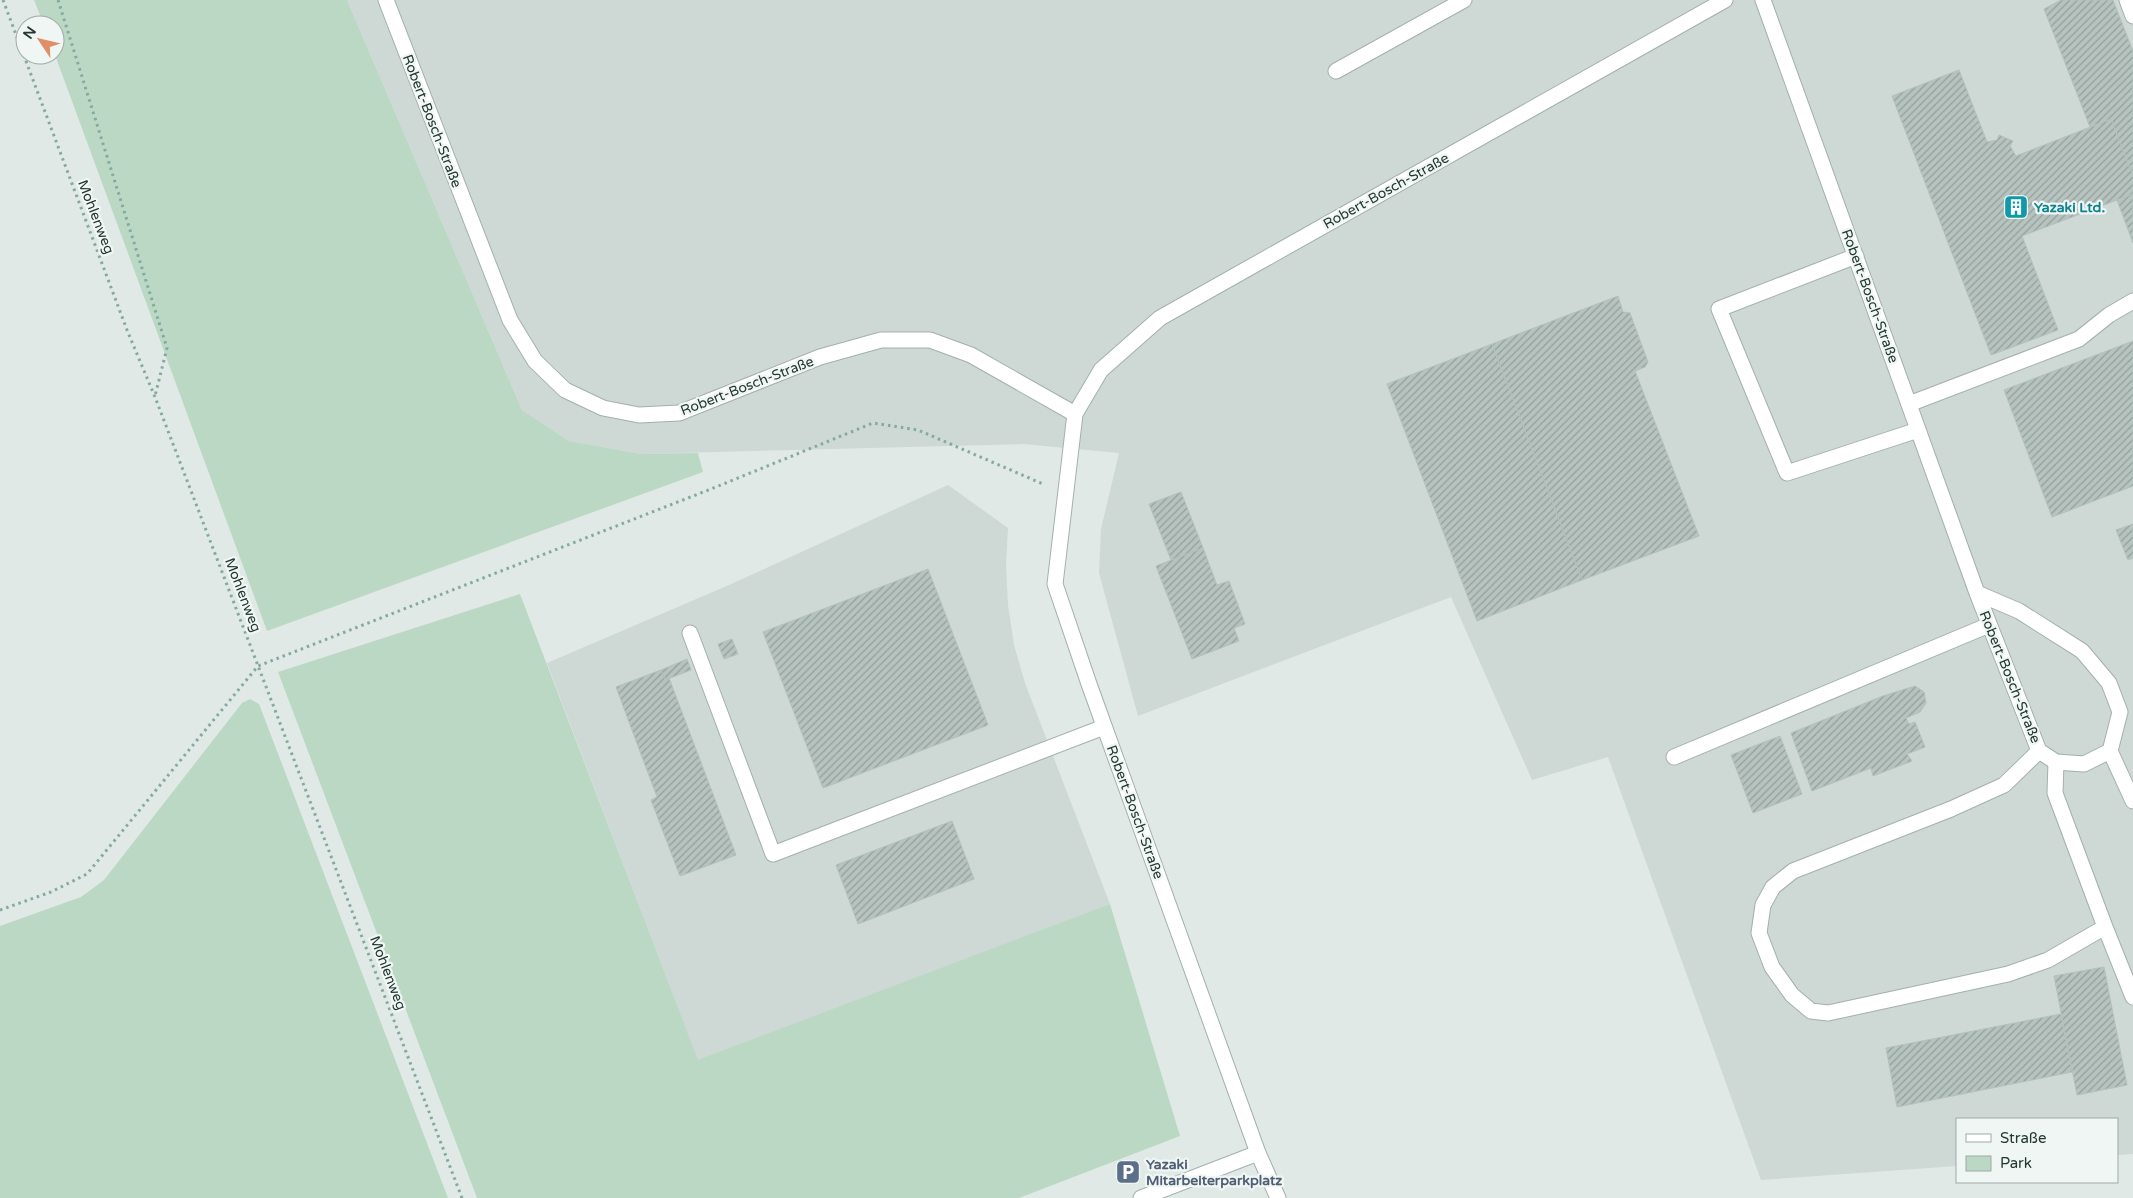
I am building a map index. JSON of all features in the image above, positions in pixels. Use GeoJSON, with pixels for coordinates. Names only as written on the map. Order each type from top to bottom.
{"type":"FeatureCollection","features":[{"type":"Feature","properties":{"kind":"street","name":"Robert-Bosch-Straße"},"geometry":{"type":"LineString","coordinates":[[386,0],[510,320],[535,361],[566,390],[603,408],[639,414],[679,413],[820,357],[881,340],[930,340],[972,355],[1075,414]]}},
{"type":"Feature","properties":{"kind":"street"},"geometry":{"type":"LineString","coordinates":[[1336,71],[1464,0]]}},
{"type":"Feature","properties":{"kind":"street","name":"Robert-Bosch-Straße"},"geometry":{"type":"LineString","coordinates":[[1278,1198],[1258,1153],[1104,727],[1055,584],[1075,414],[1101,370],[1160,318],[1725,0]]}},
{"type":"Feature","properties":{"kind":"street","name":"Robert-Bosch-Straße"},"geometry":{"type":"LineString","coordinates":[[1763,0],[1977,593],[2039,751],[2056,762],[2084,764],[2110,750],[2120,712],[2109,683],[2082,651],[2019,611],[1977,593]]}},
{"type":"Feature","properties":{"kind":"street"},"geometry":{"type":"LineString","coordinates":[[2127,0],[2133,16]]}},
{"type":"Feature","properties":{"kind":"street"},"geometry":{"type":"LineString","coordinates":[[1856,256],[1719,309],[1787,473],[1918,430]]}},
{"type":"Feature","properties":{"kind":"street"},"geometry":{"type":"LineString","coordinates":[[1909,404],[2079,340],[2109,315],[2133,301]]}},
{"type":"Feature","properties":{"kind":"street"},"geometry":{"type":"LineString","coordinates":[[1674,757],[1989,625]]}},
{"type":"Feature","properties":{"kind":"street"},"geometry":{"type":"LineString","coordinates":[[690,633],[773,854],[1104,727]]}},
{"type":"Feature","properties":{"kind":"street"},"geometry":{"type":"LineString","coordinates":[[2110,750],[2133,801]]}},
{"type":"Feature","properties":{"kind":"street"},"geometry":{"type":"LineString","coordinates":[[2039,751],[2004,785],[1951,809],[1793,871],[1773,887],[1763,906],[1759,933],[1762,942],[1772,967],[1792,995],[1811,1011],[1828,1013],[2008,974],[2048,960],[2105,927]]}},
{"type":"Feature","properties":{"kind":"street"},"geometry":{"type":"LineString","coordinates":[[2056,762],[2055,793],[2133,997]]}},
{"type":"Feature","properties":{"kind":"street"},"geometry":{"type":"LineString","coordinates":[[1141,1198],[1258,1153]]}},
{"type":"Feature","properties":{"kind":"path","name":"Mohlenweg"},"geometry":{"type":"LineString","coordinates":[[3,0],[127,330],[155,397],[462,1198]]}},
{"type":"Feature","properties":{"kind":"path"},"geometry":{"type":"LineString","coordinates":[[58,0],[167,348],[155,397]]}},
{"type":"Feature","properties":{"kind":"path"},"geometry":{"type":"LineString","coordinates":[[0,910],[51,892],[87,874],[258,666],[711,489],[873,423],[918,430],[1066,494]]}},
{"type":"Feature","properties":{"kind":"shaded area"},"geometry":{"type":"Polygon","coordinates":[[[347,0],[2133,0],[2133,1154],[2118,1155],[2118,1118],[1956,1118],[1956,1166],[1761,1180],[1608,757],[1532,780],[1451,597],[1138,716],[1099,573],[1101,529],[1119,453],[1023,444],[641,454],[569,441],[522,410],[347,0]]]}},
{"type":"Feature","properties":{"kind":"shaded area"},"geometry":{"type":"Polygon","coordinates":[[[948,485],[1008,528],[1006,566],[1008,605],[1014,645],[1025,683],[1110,904],[698,1061],[547,663],[729,585],[948,485]]]}},
{"type":"Feature","properties":{"kind":"green space"},"geometry":{"type":"Polygon","coordinates":[[[34,0],[347,0],[522,410],[569,441],[641,454],[698,453],[703,472],[267,631],[59,65],[65,65],[65,15],[40,15],[34,0]]]}},
{"type":"Feature","properties":{"kind":"green space"},"geometry":{"type":"Polygon","coordinates":[[[520,594],[698,1060],[1110,904],[1180,1136],[1019,1198],[477,1198],[278,672],[520,594]]]}},
{"type":"Feature","properties":{"kind":"green space"},"geometry":{"type":"Polygon","coordinates":[[[250,699],[259,704],[448,1198],[0,1198],[0,926],[81,897],[104,880],[242,703],[250,699]]]}},
{"type":"Feature","properties":{"kind":"building"},"geometry":{"type":"Polygon","coordinates":[[[2061,0],[2113,0],[2133,51],[2133,176],[2111,119],[2090,127],[2044,9],[2061,0]]]}},
{"type":"Feature","properties":{"kind":"building","name":"Yazaki Ltd."},"geometry":{"type":"Polygon","coordinates":[[[1959,70],[1987,142],[1997,140],[1999,135],[2013,141],[2010,146],[2016,156],[2111,119],[2133,176],[2133,194],[2022,236],[2058,330],[1991,355],[1892,96],[1959,70]]]}},
{"type":"Feature","properties":{"kind":"building"},"geometry":{"type":"Polygon","coordinates":[[[2133,194],[2133,243],[2117,200],[2133,194]]]}},
{"type":"Feature","properties":{"kind":"building"},"geometry":{"type":"Polygon","coordinates":[[[1618,296],[1623,312],[1630,313],[1648,362],[1645,367],[1635,371],[1699,536],[1582,580],[1492,344],[1618,296]]]}},
{"type":"Feature","properties":{"kind":"building"},"geometry":{"type":"Polygon","coordinates":[[[2133,341],[2133,486],[2052,517],[2004,390],[2133,341]]]}},
{"type":"Feature","properties":{"kind":"building"},"geometry":{"type":"Polygon","coordinates":[[[1492,344],[1582,580],[1477,621],[1387,384],[1492,344]]]}},
{"type":"Feature","properties":{"kind":"building"},"geometry":{"type":"Polygon","coordinates":[[[1181,492],[1203,548],[1171,560],[1149,504],[1181,492]]]}},
{"type":"Feature","properties":{"kind":"building"},"geometry":{"type":"Polygon","coordinates":[[[2133,524],[2133,558],[2128,560],[2116,530],[2133,524]]]}},
{"type":"Feature","properties":{"kind":"building"},"geometry":{"type":"Polygon","coordinates":[[[1203,548],[1217,585],[1229,581],[1245,624],[1234,628],[1239,641],[1192,659],[1156,566],[1203,548]]]}},
{"type":"Feature","properties":{"kind":"building"},"geometry":{"type":"Polygon","coordinates":[[[928,569],[988,725],[823,788],[763,632],[928,569]]]}},
{"type":"Feature","properties":{"kind":"building"},"geometry":{"type":"Polygon","coordinates":[[[732,639],[738,654],[724,659],[718,644],[732,639]]]}},
{"type":"Feature","properties":{"kind":"building"},"geometry":{"type":"Polygon","coordinates":[[[687,659],[691,670],[665,680],[661,670],[687,659]]]}},
{"type":"Feature","properties":{"kind":"building"},"geometry":{"type":"Polygon","coordinates":[[[661,670],[665,680],[669,678],[736,855],[680,876],[651,800],[657,797],[616,687],[661,670]]]}},
{"type":"Feature","properties":{"kind":"building"},"geometry":{"type":"Polygon","coordinates":[[[1915,686],[1924,692],[1926,703],[1920,712],[1906,718],[1909,724],[1915,722],[1925,747],[1907,754],[1912,761],[1873,776],[1871,768],[1812,791],[1791,733],[1883,696],[1915,686]]]}},
{"type":"Feature","properties":{"kind":"building"},"geometry":{"type":"Polygon","coordinates":[[[1780,736],[1802,794],[1753,813],[1731,755],[1780,736]]]}},
{"type":"Feature","properties":{"kind":"building"},"geometry":{"type":"Polygon","coordinates":[[[952,821],[974,879],[858,924],[836,865],[952,821]]]}},
{"type":"Feature","properties":{"kind":"building"},"geometry":{"type":"Polygon","coordinates":[[[2104,967],[2127,1085],[2077,1095],[2054,976],[2104,967]]]}},
{"type":"Feature","properties":{"kind":"building"},"geometry":{"type":"Polygon","coordinates":[[[2061,1014],[2072,1072],[1897,1107],[1886,1048],[2061,1014]]]}},
{"type":"Feature","properties":{"kind":"place","name":"Yazaki Ltd."},"geometry":{"type":"Point","coordinates":[2016,207]}},
{"type":"Feature","properties":{"kind":"place","name":"Yazaki Mitarbeiterparkplatz"},"geometry":{"type":"Point","coordinates":[1128,1172]}}]}
